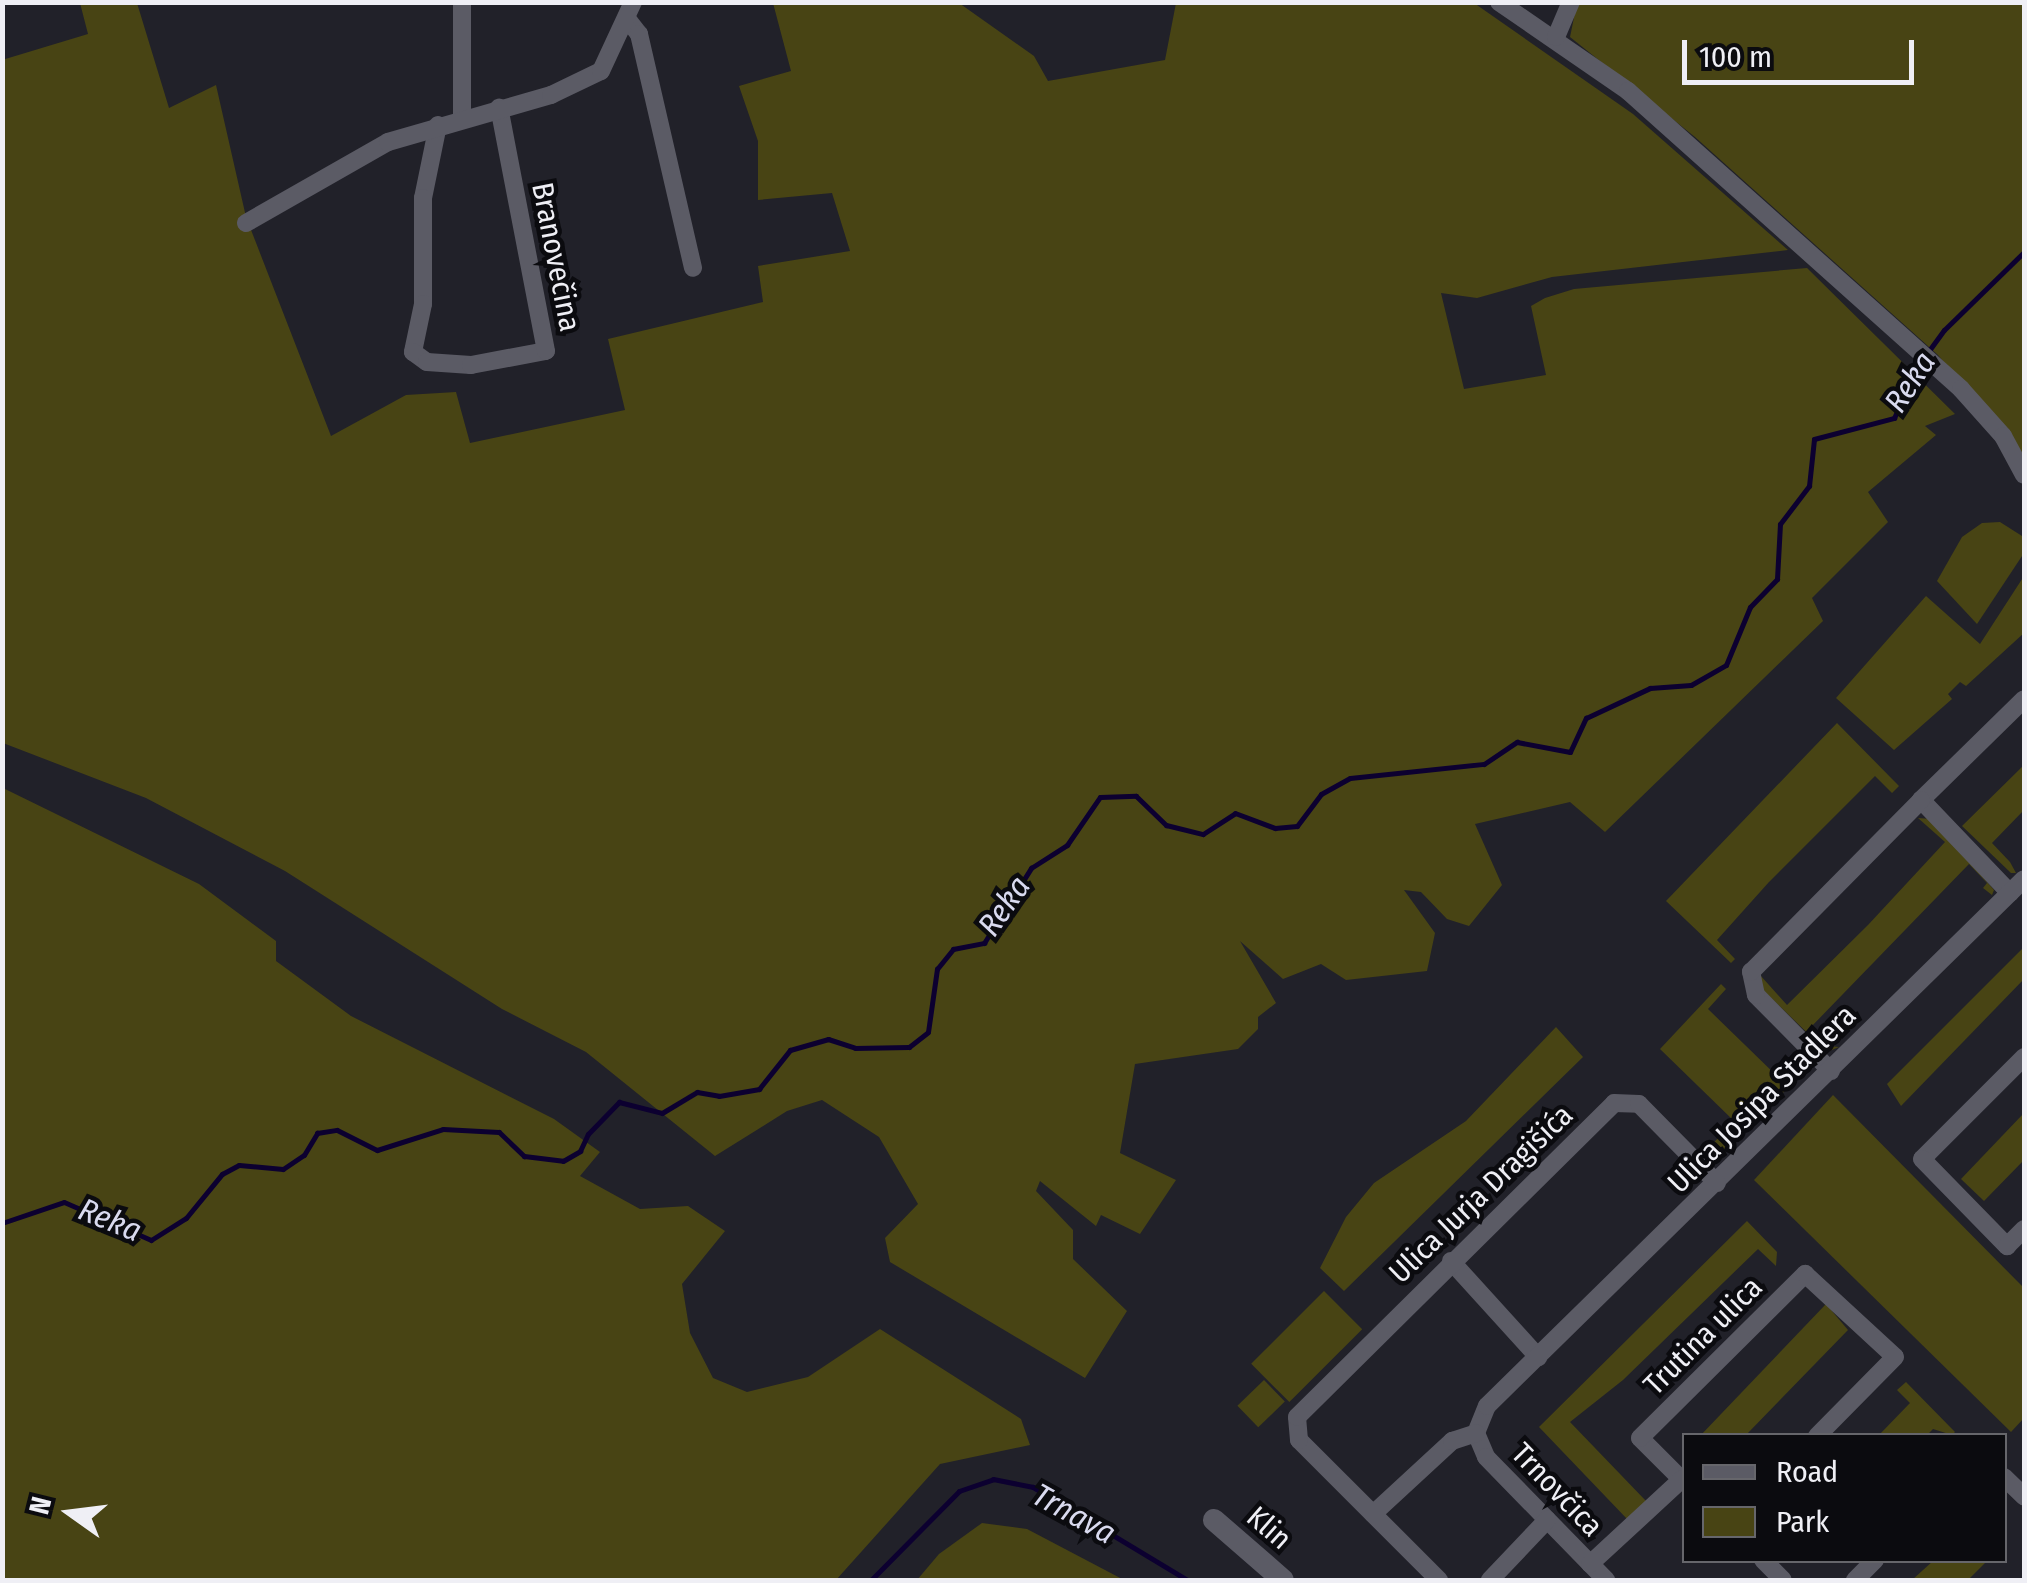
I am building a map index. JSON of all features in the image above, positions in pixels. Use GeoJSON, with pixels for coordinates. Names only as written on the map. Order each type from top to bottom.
{"type":"FeatureCollection","features":[{"type":"Feature","properties":{"kind":"street"},"geometry":{"type":"LineString","coordinates":[[462,2],[462,117]]}},
{"type":"Feature","properties":{"kind":"street"},"geometry":{"type":"LineString","coordinates":[[1498,2],[1556,37],[1628,91],[1936,369],[2003,436],[2024,475]]}},
{"type":"Feature","properties":{"kind":"street"},"geometry":{"type":"LineString","coordinates":[[1556,37],[1571,2]]}},
{"type":"Feature","properties":{"kind":"street"},"geometry":{"type":"LineString","coordinates":[[246,223],[388,142],[462,117],[550,96],[601,71],[630,11]]}},
{"type":"Feature","properties":{"kind":"street"},"geometry":{"type":"LineString","coordinates":[[630,11],[639,34],[693,268]]}},
{"type":"Feature","properties":{"kind":"street","name":"Branovečina"},"geometry":{"type":"LineString","coordinates":[[438,126],[423,198],[423,304],[413,352],[426,362],[472,365],[546,351],[498,108]]}},
{"type":"Feature","properties":{"kind":"street"},"geometry":{"type":"LineString","coordinates":[[1830,1071],[1756,995],[1751,972],[2024,700]]}},
{"type":"Feature","properties":{"kind":"street"},"geometry":{"type":"LineString","coordinates":[[1921,800],[2010,893]]}},
{"type":"Feature","properties":{"kind":"street","name":"Ulica Josipa Stadlera"},"geometry":{"type":"LineString","coordinates":[[1373,1514],[1452,1441],[1476,1433],[1488,1406],[2024,879]]}},
{"type":"Feature","properties":{"kind":"street"},"geometry":{"type":"LineString","coordinates":[[2024,1057],[1922,1158],[2007,1246],[2024,1228]]}},
{"type":"Feature","properties":{"kind":"street","name":"Ulica Jurja Dragišića"},"geometry":{"type":"LineString","coordinates":[[1373,1514],[1299,1440],[1294,1425],[1302,1410],[1451,1261],[1623,1100],[1639,1104],[1716,1183]]}},
{"type":"Feature","properties":{"kind":"street"},"geometry":{"type":"LineString","coordinates":[[1451,1261],[1538,1357]]}},
{"type":"Feature","properties":{"kind":"street","name":"Trutina ulica"},"geometry":{"type":"LineString","coordinates":[[1682,1480],[1640,1438],[1805,1274],[1895,1357],[1820,1433]]}},
{"type":"Feature","properties":{"kind":"street","name":"Trnovčica"},"geometry":{"type":"LineString","coordinates":[[1476,1433],[1486,1457],[1606,1580]]}},
{"type":"Feature","properties":{"kind":"street"},"geometry":{"type":"LineString","coordinates":[[1590,1564],[1682,1482]]}},
{"type":"Feature","properties":{"kind":"street"},"geometry":{"type":"LineString","coordinates":[[1373,1514],[1439,1580]]}},
{"type":"Feature","properties":{"kind":"street","name":"Klin"},"geometry":{"type":"LineString","coordinates":[[1214,1520],[1283,1580]]}},
{"type":"Feature","properties":{"kind":"street"},"geometry":{"type":"LineString","coordinates":[[1490,1580],[1547,1520]]}},
{"type":"Feature","properties":{"kind":"green space"},"geometry":{"type":"Polygon","coordinates":[[[80,3],[137,3],[169,108],[216,85],[246,217],[331,436],[406,395],[456,392],[470,443],[625,410],[608,339],[763,302],[758,266],[850,251],[832,193],[758,200],[758,141],[739,86],[791,71],[773,3],[959,3],[1034,56],[1048,81],[1165,60],[1176,3],[1474,3],[1633,114],[1788,250],[1552,277],[1477,298],[1441,293],[1464,389],[1546,375],[1531,306],[1545,298],[1574,289],[1807,268],[1955,414],[1925,426],[1936,435],[1868,492],[1888,522],[1812,598],[1823,621],[1605,832],[1570,802],[1475,824],[1502,885],[1469,926],[1447,919],[1421,892],[1404,890],[1435,933],[1427,971],[1346,980],[1321,964],[1283,979],[1240,941],[1276,1003],[1258,1017],[1258,1029],[1238,1049],[1135,1064],[1120,1153],[1176,1180],[1140,1234],[1101,1215],[1096,1226],[1040,1181],[1036,1191],[1073,1230],[1073,1259],[1127,1311],[1085,1378],[890,1262],[885,1238],[918,1204],[879,1137],[822,1100],[787,1111],[715,1156],[586,1052],[502,1009],[285,871],[146,798],[3,743],[2,60],[88,34],[80,3]]]}},
{"type":"Feature","properties":{"kind":"green space"},"geometry":{"type":"Polygon","coordinates":[[[1577,3],[2024,3],[2024,457],[1938,355],[1695,137],[1570,37],[1577,3]]]}},
{"type":"Feature","properties":{"kind":"green space"},"geometry":{"type":"Polygon","coordinates":[[[2000,522],[2022,536],[2024,553],[1977,624],[1937,581],[1962,537],[1982,523],[2000,522]]]}},
{"type":"Feature","properties":{"kind":"green space"},"geometry":{"type":"Polygon","coordinates":[[[2024,576],[2024,633],[1966,686],[1960,682],[1948,694],[1952,699],[1894,750],[1836,698],[1926,596],[1980,644],[2024,576]]]}},
{"type":"Feature","properties":{"kind":"green space"},"geometry":{"type":"Polygon","coordinates":[[[1837,723],[1899,786],[1892,793],[1875,776],[1769,882],[1717,940],[1735,959],[1731,963],[1666,901],[1837,723]]]}},
{"type":"Feature","properties":{"kind":"green space"},"geometry":{"type":"Polygon","coordinates":[[[2024,765],[2024,810],[1992,843],[2010,862],[2016,873],[2011,873],[1962,826],[2024,765]]]}},
{"type":"Feature","properties":{"kind":"green space"},"geometry":{"type":"Polygon","coordinates":[[[3,788],[199,884],[276,941],[276,961],[351,1016],[554,1119],[600,1152],[580,1176],[640,1209],[688,1206],[725,1231],[682,1284],[690,1333],[713,1378],[747,1392],[808,1377],[880,1329],[1021,1419],[1030,1445],[940,1464],[836,1580],[3,1580],[3,788]]]}},
{"type":"Feature","properties":{"kind":"green space"},"geometry":{"type":"Polygon","coordinates":[[[1918,818],[1931,819],[1994,890],[1992,895],[1983,888],[1987,883],[1969,864],[1811,1027],[1828,1046],[1839,1047],[1827,1052],[1762,989],[1760,975],[1787,1005],[1868,925],[1945,842],[1918,818]]]}},
{"type":"Feature","properties":{"kind":"green space"},"geometry":{"type":"Polygon","coordinates":[[[2024,947],[2024,979],[1901,1106],[1887,1084],[2024,947]]]}},
{"type":"Feature","properties":{"kind":"green space"},"geometry":{"type":"Polygon","coordinates":[[[1721,984],[1726,989],[1708,1009],[1781,1080],[1788,1073],[1795,1081],[1712,1162],[1704,1153],[1734,1121],[1660,1049],[1721,984]]]}},
{"type":"Feature","properties":{"kind":"green space"},"geometry":{"type":"Polygon","coordinates":[[[1556,1027],[1583,1057],[1344,1291],[1320,1268],[1346,1217],[1374,1183],[1466,1121],[1556,1027]]]}},
{"type":"Feature","properties":{"kind":"green space"},"geometry":{"type":"Polygon","coordinates":[[[1833,1095],[2024,1288],[2024,1418],[2011,1432],[1754,1180],[1833,1095]]]}},
{"type":"Feature","properties":{"kind":"green space"},"geometry":{"type":"Polygon","coordinates":[[[2024,1113],[2024,1160],[1984,1201],[1961,1179],[2024,1113]]]}},
{"type":"Feature","properties":{"kind":"green space"},"geometry":{"type":"Polygon","coordinates":[[[1747,1221],[1777,1252],[1776,1266],[1758,1249],[1623,1380],[1570,1422],[1646,1501],[1628,1520],[1539,1427],[1747,1221]]]}},
{"type":"Feature","properties":{"kind":"green space"},"geometry":{"type":"Polygon","coordinates":[[[1324,1291],[1362,1329],[1289,1402],[1251,1364],[1324,1291]]]}},
{"type":"Feature","properties":{"kind":"green space"},"geometry":{"type":"Polygon","coordinates":[[[1826,1304],[1848,1330],[1748,1433],[1703,1433],[1826,1304]]]}},
{"type":"Feature","properties":{"kind":"green space"},"geometry":{"type":"Polygon","coordinates":[[[1264,1380],[1285,1402],[1258,1427],[1237,1406],[1264,1380]]]}},
{"type":"Feature","properties":{"kind":"green space"},"geometry":{"type":"Polygon","coordinates":[[[1906,1382],[1955,1432],[1933,1429],[1929,1433],[1881,1433],[1910,1403],[1897,1390],[1906,1382]]]}},
{"type":"Feature","properties":{"kind":"green space"},"geometry":{"type":"Polygon","coordinates":[[[982,1523],[1027,1529],[1124,1580],[917,1580],[939,1554],[982,1523]]]}},
{"type":"Feature","properties":{"kind":"green space"},"geometry":{"type":"Polygon","coordinates":[[[1930,1563],[1985,1563],[1968,1580],[1912,1580],[1930,1563]]]}},
{"type":"Feature","properties":{"kind":"waterway","name":"Reka"},"geometry":{"type":"LineString","coordinates":[[2,1223],[64,1202],[151,1240],[186,1218],[222,1174],[239,1165],[283,1169],[304,1155],[317,1133],[337,1130],[377,1150],[443,1129],[499,1132],[524,1156],[563,1161],[580,1151],[588,1134],[619,1102],[662,1113],[697,1092],[719,1096],[759,1089],[790,1050],[828,1039],[855,1048],[909,1047],[928,1032],[937,969],[953,949],[984,943],[1031,868],[1067,845],[1100,797],[1136,796],[1166,825],[1203,834],[1235,813],[1275,828],[1297,826],[1321,794],[1350,778],[1484,764],[1517,742],[1570,752],[1586,718],[1650,688],[1691,685],[1726,665],[1750,607],[1777,579],[1780,524],[1809,486],[1814,439],[1894,418],[1917,367],[1944,330],[2024,252]]}},
{"type":"Feature","properties":{"kind":"waterway","name":"Trnava"},"geometry":{"type":"LineString","coordinates":[[871,1580],[959,1491],[993,1479],[1033,1487],[1187,1580]]}}]}
